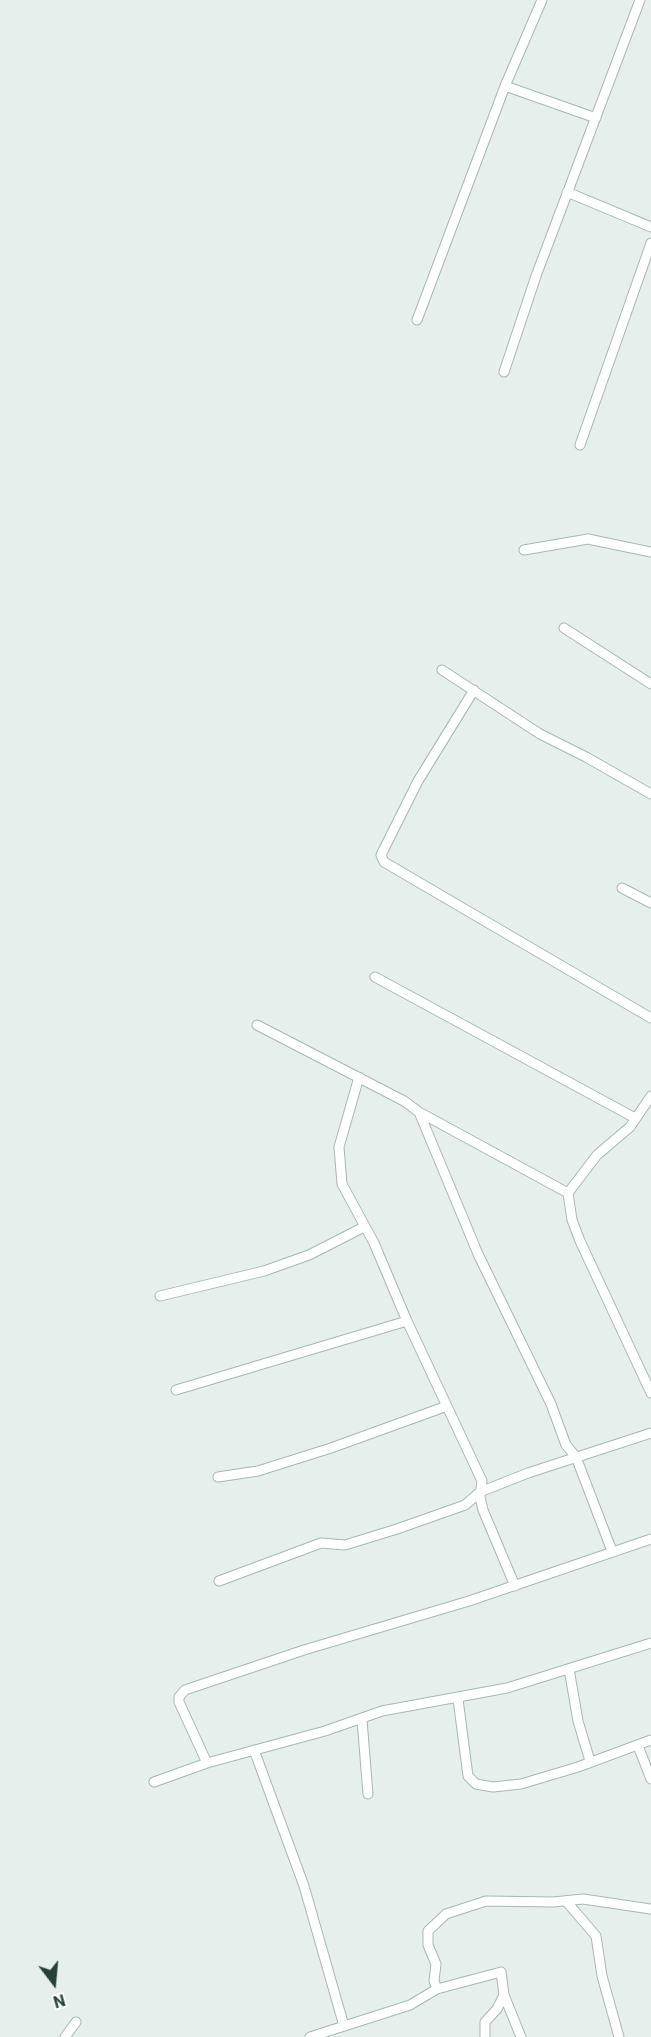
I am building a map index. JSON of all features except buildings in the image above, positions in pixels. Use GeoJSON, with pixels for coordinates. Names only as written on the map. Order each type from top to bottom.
{"type":"FeatureCollection","features":[{"type":"Feature","properties":{"kind":"street"},"geometry":{"type":"LineString","coordinates":[[417,320],[505,86],[542,0]]}},
{"type":"Feature","properties":{"kind":"street"},"geometry":{"type":"LineString","coordinates":[[504,372],[567,192],[640,0]]}},
{"type":"Feature","properties":{"kind":"street"},"geometry":{"type":"LineString","coordinates":[[505,86],[596,118]]}},
{"type":"Feature","properties":{"kind":"street"},"geometry":{"type":"LineString","coordinates":[[567,192],[651,228]]}},
{"type":"Feature","properties":{"kind":"street"},"geometry":{"type":"LineString","coordinates":[[580,445],[651,243]]}},
{"type":"Feature","properties":{"kind":"street"},"geometry":{"type":"LineString","coordinates":[[524,550],[588,539],[651,552]]}},
{"type":"Feature","properties":{"kind":"street"},"geometry":{"type":"LineString","coordinates":[[564,628],[651,684]]}},
{"type":"Feature","properties":{"kind":"street"},"geometry":{"type":"LineString","coordinates":[[442,670],[540,734],[651,794]]}},
{"type":"Feature","properties":{"kind":"street"},"geometry":{"type":"LineString","coordinates":[[474,690],[418,781],[389,838],[382,859],[388,866],[651,1018]]}},
{"type":"Feature","properties":{"kind":"street"},"geometry":{"type":"LineString","coordinates":[[621,888],[651,903]]}},
{"type":"Feature","properties":{"kind":"street"},"geometry":{"type":"LineString","coordinates":[[375,977],[635,1118]]}},
{"type":"Feature","properties":{"kind":"street"},"geometry":{"type":"LineString","coordinates":[[257,1025],[404,1101],[418,1112],[568,1193]]}},
{"type":"Feature","properties":{"kind":"street"},"geometry":{"type":"LineString","coordinates":[[358,1077],[344,1122],[339,1165],[342,1184],[374,1243],[406,1321],[482,1481],[480,1492],[483,1510],[515,1586]]}},
{"type":"Feature","properties":{"kind":"street"},"geometry":{"type":"LineString","coordinates":[[651,1096],[621,1137],[597,1155],[568,1193],[572,1220],[580,1241],[651,1393]]}},
{"type":"Feature","properties":{"kind":"street"},"geometry":{"type":"LineString","coordinates":[[418,1112],[477,1254],[551,1404],[566,1445],[576,1457],[612,1551]]}},
{"type":"Feature","properties":{"kind":"street"},"geometry":{"type":"LineString","coordinates":[[160,1296],[264,1271],[309,1255],[364,1227]]}},
{"type":"Feature","properties":{"kind":"street"},"geometry":{"type":"LineString","coordinates":[[176,1389],[406,1321]]}},
{"type":"Feature","properties":{"kind":"street"},"geometry":{"type":"LineString","coordinates":[[218,1478],[258,1471],[331,1448],[447,1406]]}},
{"type":"Feature","properties":{"kind":"street"},"geometry":{"type":"LineString","coordinates":[[219,1581],[321,1543],[345,1545],[397,1529],[465,1505],[480,1492],[651,1433]]}},
{"type":"Feature","properties":{"kind":"street"},"geometry":{"type":"LineString","coordinates":[[207,1763],[179,1702],[178,1697],[185,1690],[304,1650],[515,1586],[651,1539]]}},
{"type":"Feature","properties":{"kind":"street"},"geometry":{"type":"LineString","coordinates":[[154,1782],[207,1763],[362,1720],[382,1711],[458,1699],[507,1688],[651,1642]]}},
{"type":"Feature","properties":{"kind":"street"},"geometry":{"type":"LineString","coordinates":[[569,1669],[578,1721],[591,1761]]}},
{"type":"Feature","properties":{"kind":"street"},"geometry":{"type":"LineString","coordinates":[[458,1699],[468,1776],[476,1784],[494,1787],[521,1784],[578,1767],[651,1740]]}},
{"type":"Feature","properties":{"kind":"street"},"geometry":{"type":"LineString","coordinates":[[362,1720],[368,1794]]}},
{"type":"Feature","properties":{"kind":"street"},"geometry":{"type":"LineString","coordinates":[[638,1746],[651,1779]]}},
{"type":"Feature","properties":{"kind":"street"},"geometry":{"type":"LineString","coordinates":[[254,1750],[304,1886],[344,2026]]}},
{"type":"Feature","properties":{"kind":"street"},"geometry":{"type":"LineString","coordinates":[[437,1989],[434,1981],[436,1964],[428,1945],[428,1931],[446,1914],[486,1901],[583,1899],[651,1909]]}},
{"type":"Feature","properties":{"kind":"street"},"geometry":{"type":"LineString","coordinates":[[566,1901],[596,1936],[602,1976],[619,2037]]}},
{"type":"Feature","properties":{"kind":"street"},"geometry":{"type":"LineString","coordinates":[[310,2037],[410,2005],[437,1989],[501,1972],[504,1995],[521,2037]]}},
{"type":"Feature","properties":{"kind":"street"},"geometry":{"type":"LineString","coordinates":[[485,2037],[485,2022],[497,2009],[504,1995]]}},
{"type":"Feature","properties":{"kind":"street"},"geometry":{"type":"LineString","coordinates":[[65,2037],[76,2022]]}}]}
